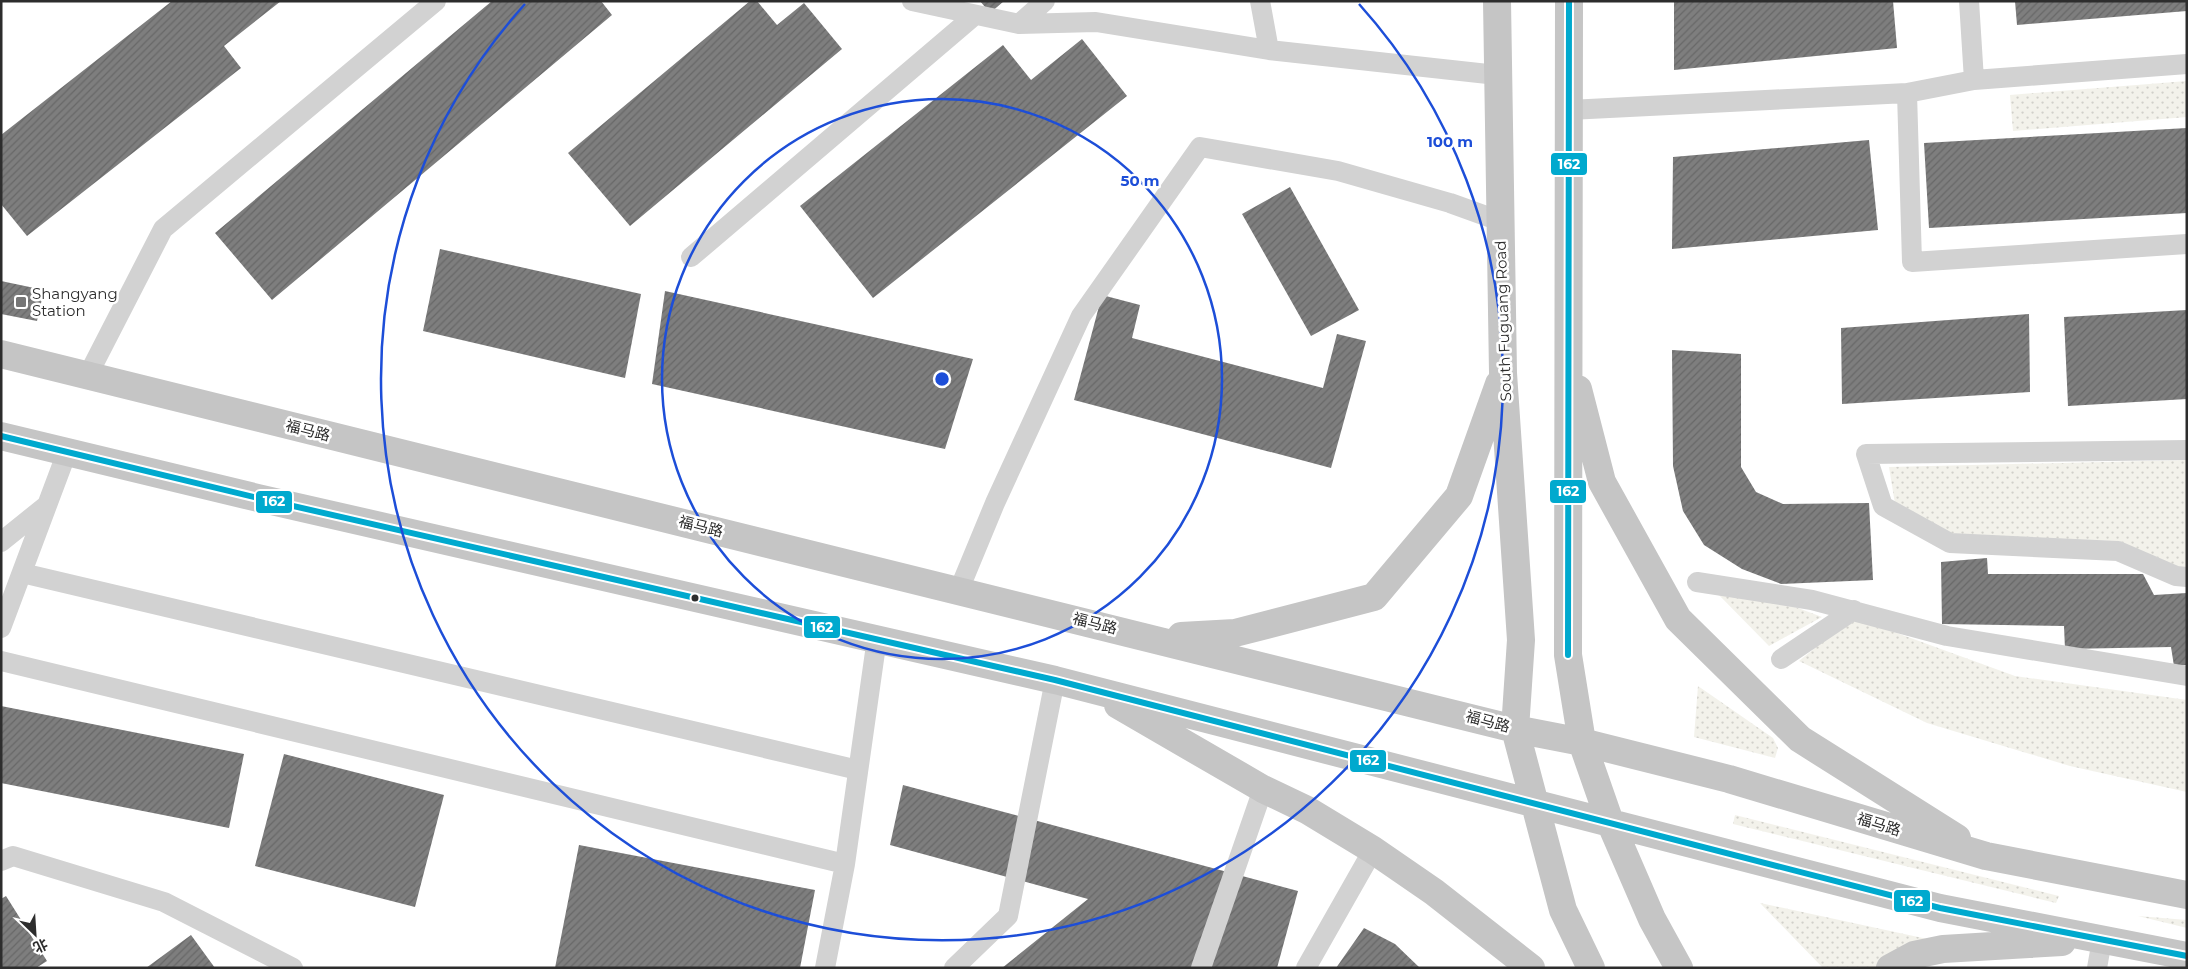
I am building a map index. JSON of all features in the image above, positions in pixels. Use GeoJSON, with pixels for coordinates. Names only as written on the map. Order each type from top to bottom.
{"type":"FeatureCollection","features":[{"type":"Feature","properties":{"kind":"main road","name":"South Fuguang Road"},"geometry":{"type":"LineString","coordinates":[[1497,1],[1496,75],[1503,373],[1521,640],[1516,729],[1564,910],[1591,968]]}},
{"type":"Feature","properties":{"kind":"main road"},"geometry":{"type":"LineString","coordinates":[[1569,1],[1568,655],[1582,742],[1610,822],[1652,919],[1679,968]]}},
{"type":"Feature","properties":{"kind":"main road"},"geometry":{"type":"LineString","coordinates":[[1568,348],[1602,482],[1678,619],[1800,739],[1986,856]]}},
{"type":"Feature","properties":{"kind":"main road","name":"福马路"},"geometry":{"type":"LineString","coordinates":[[1,354],[1516,729],[1582,742],[1729,779],[1986,856],[2187,895]]}},
{"type":"Feature","properties":{"kind":"main road"},"geometry":{"type":"LineString","coordinates":[[1153,638],[1236,632],[1374,597],[1460,496],[1503,373]]}},
{"type":"Feature","properties":{"kind":"main road"},"geometry":{"type":"LineString","coordinates":[[1,436],[258,498],[1089,688],[1940,908],[2187,956]]}},
{"type":"Feature","properties":{"kind":"main road"},"geometry":{"type":"LineString","coordinates":[[1089,688],[1263,789],[1307,810],[1373,850],[1434,892],[1531,968]]}},
{"type":"Feature","properties":{"kind":"main road"},"geometry":{"type":"LineString","coordinates":[[1890,968],[1914,955],[1943,949],[2102,940]]}},
{"type":"Feature","properties":{"kind":"lane"},"geometry":{"type":"LineString","coordinates":[[88,375],[163,229],[436,1]]}},
{"type":"Feature","properties":{"kind":"lane"},"geometry":{"type":"LineString","coordinates":[[912,1],[974,16],[1019,24],[1096,22],[1269,50],[1496,75]]}},
{"type":"Feature","properties":{"kind":"lane"},"geometry":{"type":"LineString","coordinates":[[1019,24],[1045,1]]}},
{"type":"Feature","properties":{"kind":"lane"},"geometry":{"type":"LineString","coordinates":[[1260,1],[1269,50]]}},
{"type":"Feature","properties":{"kind":"lane"},"geometry":{"type":"LineString","coordinates":[[1969,1],[1974,80]]}},
{"type":"Feature","properties":{"kind":"lane"},"geometry":{"type":"LineString","coordinates":[[691,257],[974,16]]}},
{"type":"Feature","properties":{"kind":"lane"},"geometry":{"type":"LineString","coordinates":[[1568,110],[1907,93],[1974,80],[2187,64]]}},
{"type":"Feature","properties":{"kind":"lane"},"geometry":{"type":"LineString","coordinates":[[1907,93],[1912,262],[2187,244]]}},
{"type":"Feature","properties":{"kind":"lane"},"geometry":{"type":"LineString","coordinates":[[959,590],[995,503],[1081,316],[1200,147],[1338,171],[1450,203],[1500,221]]}},
{"type":"Feature","properties":{"kind":"lane"},"geometry":{"type":"LineString","coordinates":[[2187,450],[1866,454],[1883,506],[1950,543],[2118,550],[2176,576],[2187,577]]}},
{"type":"Feature","properties":{"kind":"lane"},"geometry":{"type":"LineString","coordinates":[[1,628],[67,452]]}},
{"type":"Feature","properties":{"kind":"lane"},"geometry":{"type":"LineString","coordinates":[[1,542],[47,505]]}},
{"type":"Feature","properties":{"kind":"lane"},"geometry":{"type":"LineString","coordinates":[[22,573],[858,770]]}},
{"type":"Feature","properties":{"kind":"lane"},"geometry":{"type":"LineString","coordinates":[[1697,582],[1812,600],[1947,636],[2187,676]]}},
{"type":"Feature","properties":{"kind":"lane"},"geometry":{"type":"LineString","coordinates":[[1781,659],[1854,610]]}},
{"type":"Feature","properties":{"kind":"lane"},"geometry":{"type":"LineString","coordinates":[[825,968],[845,864],[877,638]]}},
{"type":"Feature","properties":{"kind":"lane"},"geometry":{"type":"LineString","coordinates":[[1,661],[845,864]]}},
{"type":"Feature","properties":{"kind":"lane"},"geometry":{"type":"LineString","coordinates":[[954,968],[1008,916],[1055,680]]}},
{"type":"Feature","properties":{"kind":"lane"},"geometry":{"type":"LineString","coordinates":[[1201,968],[1263,789]]}},
{"type":"Feature","properties":{"kind":"lane"},"geometry":{"type":"LineString","coordinates":[[1306,968],[1373,850]]}},
{"type":"Feature","properties":{"kind":"lane"},"geometry":{"type":"LineString","coordinates":[[1,861],[13,856],[164,902],[293,968]]}},
{"type":"Feature","properties":{"kind":"lane"},"geometry":{"type":"LineString","coordinates":[[2096,968],[2102,940]]}},
{"type":"Feature","properties":{"kind":"shaded area"},"geometry":{"type":"Polygon","coordinates":[[[2187,81],[2187,117],[2013,131],[2010,95],[2187,81]]]}},
{"type":"Feature","properties":{"kind":"shaded area"},"geometry":{"type":"Polygon","coordinates":[[[2187,460],[2187,568],[2175,568],[2119,541],[1955,538],[1895,504],[1889,467],[2187,460]]]}},
{"type":"Feature","properties":{"kind":"shaded area"},"geometry":{"type":"Polygon","coordinates":[[[1715,591],[1790,605],[1822,617],[1769,646],[1715,591]]]}},
{"type":"Feature","properties":{"kind":"shaded area"},"geometry":{"type":"Polygon","coordinates":[[[1853,617],[2015,676],[2187,700],[2187,792],[2070,766],[1927,723],[1799,661],[1853,617]]]}},
{"type":"Feature","properties":{"kind":"shaded area"},"geometry":{"type":"Polygon","coordinates":[[[1698,686],[1773,738],[1778,748],[1775,758],[1694,737],[1698,686]]]}},
{"type":"Feature","properties":{"kind":"shaded area"},"geometry":{"type":"Polygon","coordinates":[[[1735,815],[2059,896],[2056,903],[1733,824],[1735,815]]]}},
{"type":"Feature","properties":{"kind":"shaded area"},"geometry":{"type":"Polygon","coordinates":[[[1760,903],[1932,940],[1874,968],[1823,968],[1760,903]]]}},
{"type":"Feature","properties":{"kind":"shaded area"},"geometry":{"type":"Polygon","coordinates":[[[2138,916],[2187,920],[2187,928],[2138,916]]]}},
{"type":"Feature","properties":{"kind":"building"},"geometry":{"type":"Polygon","coordinates":[[[172,1],[281,1],[224,46],[241,68],[27,236],[1,204],[1,135],[172,1]]]}},
{"type":"Feature","properties":{"kind":"building"},"geometry":{"type":"Polygon","coordinates":[[[492,1],[601,1],[612,15],[272,300],[215,233],[492,1]]]}},
{"type":"Feature","properties":{"kind":"building"},"geometry":{"type":"Polygon","coordinates":[[[750,1],[757,1],[777,25],[804,3],[842,49],[630,226],[568,153],[750,1]]]}},
{"type":"Feature","properties":{"kind":"building"},"geometry":{"type":"Polygon","coordinates":[[[980,1],[1004,1],[990,13],[980,1]]]}},
{"type":"Feature","properties":{"kind":"building"},"geometry":{"type":"Polygon","coordinates":[[[1674,1],[1893,1],[1897,48],[1674,70],[1674,1]]]}},
{"type":"Feature","properties":{"kind":"building"},"geometry":{"type":"Polygon","coordinates":[[[2015,1],[2187,1],[2187,11],[2017,25],[2015,1]]]}},
{"type":"Feature","properties":{"kind":"building"},"geometry":{"type":"Polygon","coordinates":[[[1082,39],[1127,96],[873,298],[800,206],[1003,45],[1031,80],[1082,39]]]}},
{"type":"Feature","properties":{"kind":"building"},"geometry":{"type":"Polygon","coordinates":[[[2187,128],[2187,213],[1929,228],[1924,143],[2187,128]]]}},
{"type":"Feature","properties":{"kind":"building"},"geometry":{"type":"Polygon","coordinates":[[[1869,140],[1878,230],[1672,249],[1673,157],[1869,140]]]}},
{"type":"Feature","properties":{"kind":"building"},"geometry":{"type":"Polygon","coordinates":[[[1290,187],[1359,310],[1311,336],[1242,214],[1290,187]]]}},
{"type":"Feature","properties":{"kind":"building"},"geometry":{"type":"Polygon","coordinates":[[[440,249],[641,294],[625,378],[423,331],[440,249]]]}},
{"type":"Feature","properties":{"kind":"building","name":"Shangyang Station"},"geometry":{"type":"Polygon","coordinates":[[[1,281],[44,290],[37,321],[1,314],[1,281]]]}},
{"type":"Feature","properties":{"kind":"building"},"geometry":{"type":"Polygon","coordinates":[[[665,291],[973,359],[945,449],[652,384],[665,291]]]}},
{"type":"Feature","properties":{"kind":"building"},"geometry":{"type":"Polygon","coordinates":[[[1102,295],[1140,305],[1132,338],[1323,388],[1337,334],[1366,341],[1331,468],[1074,400],[1102,295]]]}},
{"type":"Feature","properties":{"kind":"building"},"geometry":{"type":"Polygon","coordinates":[[[2187,310],[2187,399],[2068,406],[2064,317],[2187,310]]]}},
{"type":"Feature","properties":{"kind":"building"},"geometry":{"type":"Polygon","coordinates":[[[2029,314],[2030,392],[1842,404],[1841,328],[2029,314]]]}},
{"type":"Feature","properties":{"kind":"building"},"geometry":{"type":"Polygon","coordinates":[[[1672,350],[1741,354],[1741,467],[1756,492],[1783,504],[1869,503],[1873,580],[1781,584],[1742,569],[1704,545],[1683,511],[1673,466],[1672,350]]]}},
{"type":"Feature","properties":{"kind":"building"},"geometry":{"type":"Polygon","coordinates":[[[1987,558],[1988,574],[2143,574],[2154,595],[2187,593],[2187,665],[2174,666],[2171,647],[2065,649],[2064,626],[1942,624],[1941,562],[1987,558]]]}},
{"type":"Feature","properties":{"kind":"building"},"geometry":{"type":"Polygon","coordinates":[[[1,706],[244,754],[229,828],[1,783],[1,706]]]}},
{"type":"Feature","properties":{"kind":"building"},"geometry":{"type":"Polygon","coordinates":[[[284,754],[444,795],[415,907],[255,866],[284,754]]]}},
{"type":"Feature","properties":{"kind":"building"},"geometry":{"type":"Polygon","coordinates":[[[903,785],[1298,891],[1277,968],[1002,968],[1088,899],[890,845],[903,785]]]}},
{"type":"Feature","properties":{"kind":"building"},"geometry":{"type":"Polygon","coordinates":[[[579,845],[815,890],[800,968],[555,968],[579,845]]]}},
{"type":"Feature","properties":{"kind":"building"},"geometry":{"type":"Polygon","coordinates":[[[6,896],[47,961],[36,968],[1,968],[1,899],[6,896]]]}},
{"type":"Feature","properties":{"kind":"building"},"geometry":{"type":"Polygon","coordinates":[[[1364,928],[1395,944],[1420,968],[1336,968],[1364,928]]]}},
{"type":"Feature","properties":{"kind":"building"},"geometry":{"type":"Polygon","coordinates":[[[191,935],[215,968],[146,968],[191,935]]]}},
{"type":"Feature","properties":{"kind":"transit line","name":"162"},"geometry":{"type":"LineString","coordinates":[[1568,655],[1569,1]]}},
{"type":"Feature","properties":{"kind":"transit line","name":"162"},"geometry":{"type":"LineString","coordinates":[[1,436],[258,498],[1055,680],[1940,908],[2187,956]]}},
{"type":"Feature","properties":{"kind":"place","name":"Shangyang Station"},"geometry":{"type":"Point","coordinates":[21,302]}}]}
